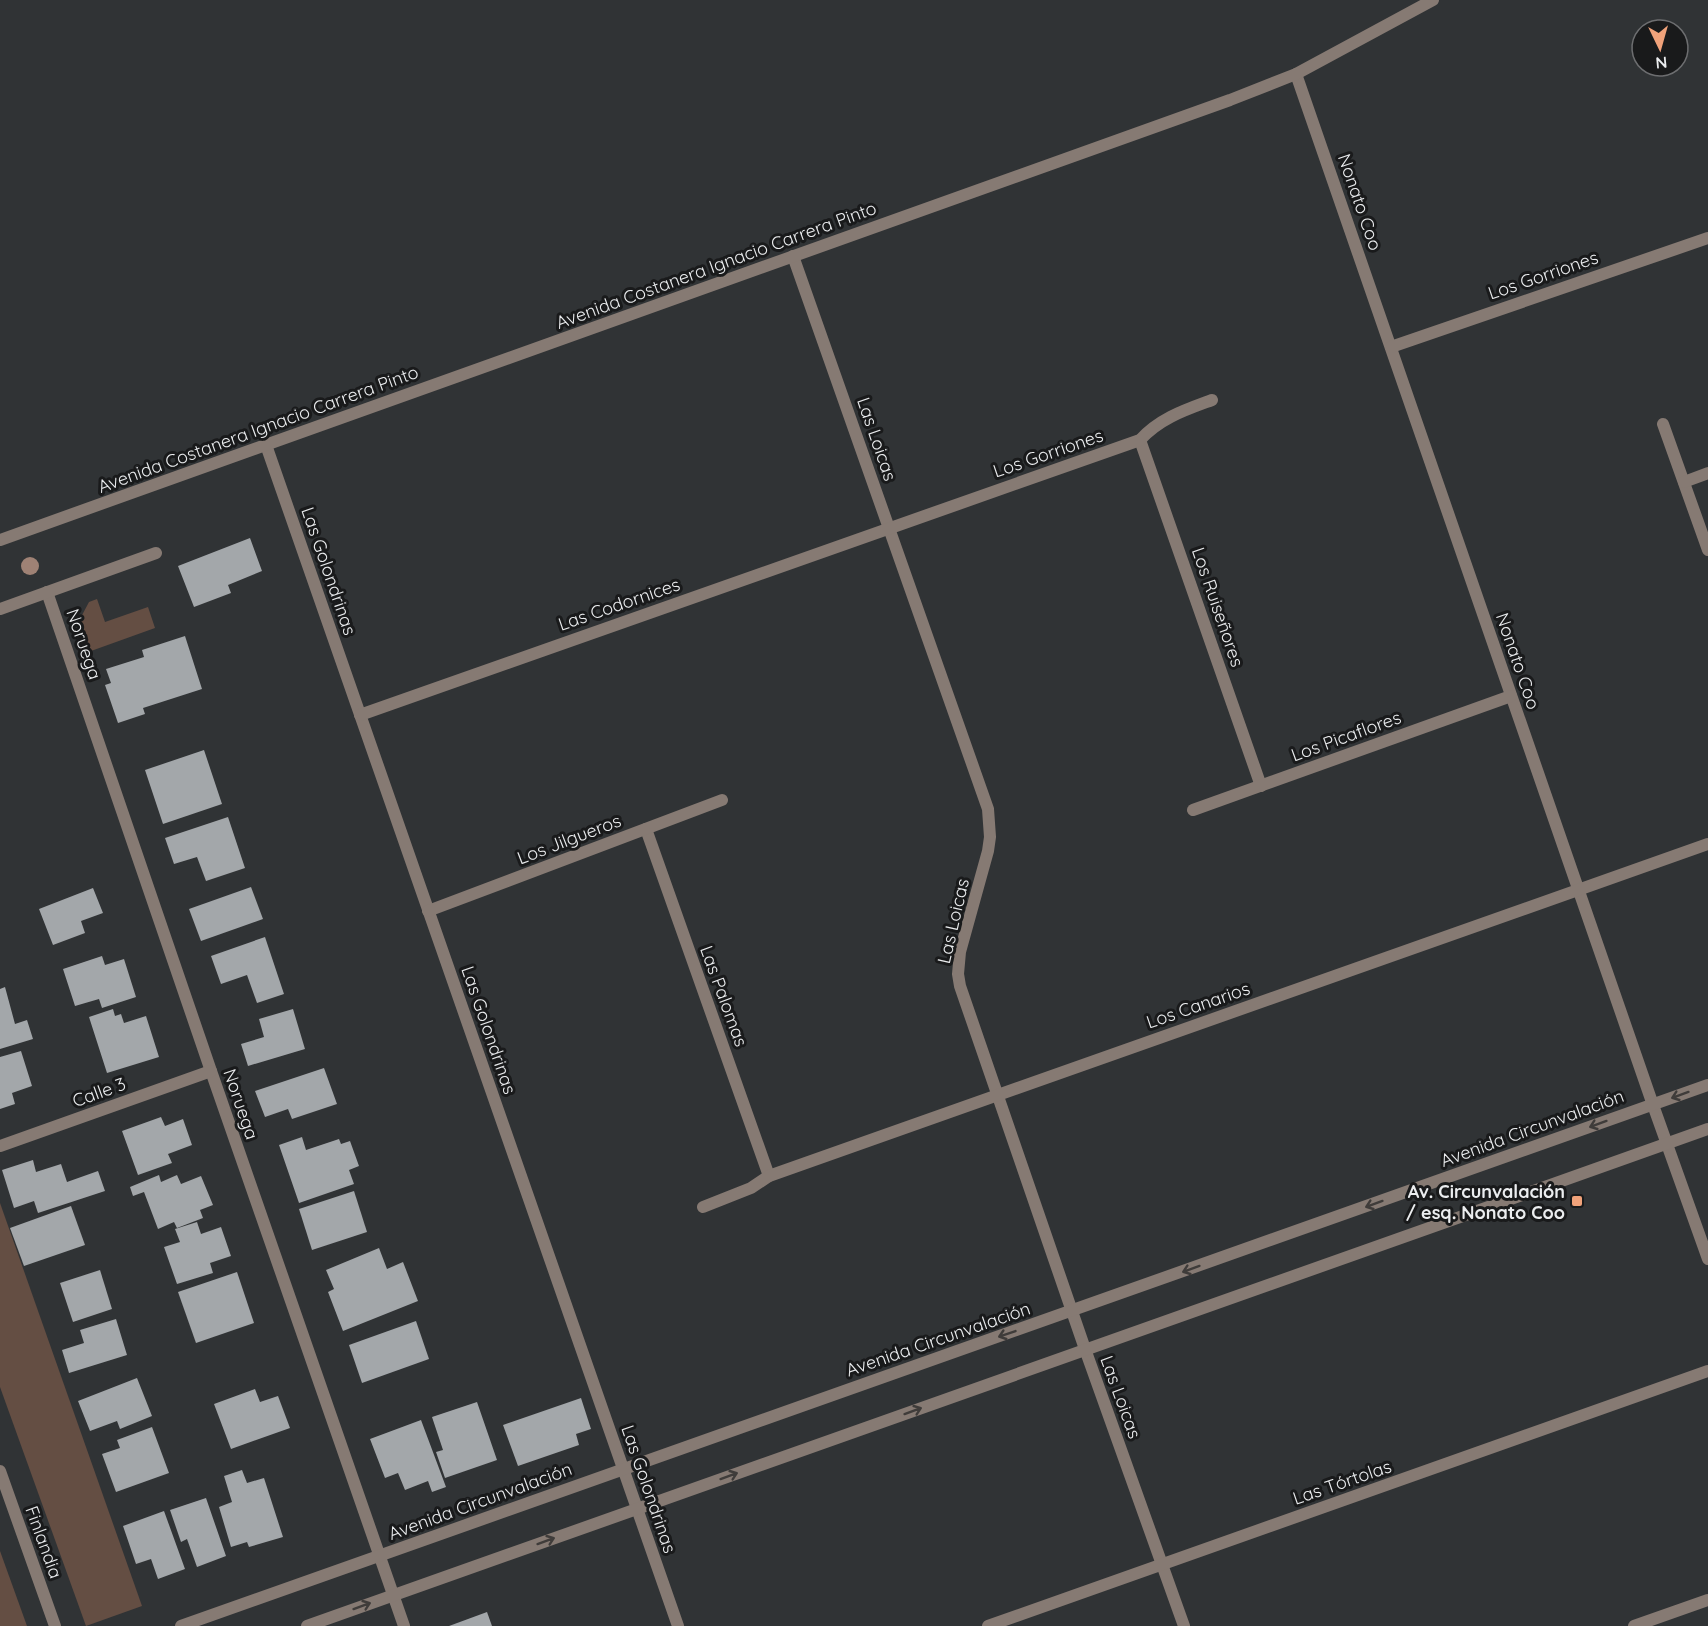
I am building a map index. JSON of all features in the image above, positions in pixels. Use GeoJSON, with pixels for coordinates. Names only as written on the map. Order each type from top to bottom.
{"type":"FeatureCollection","features":[{"type":"Feature","properties":{"kind":"street","name":"Avenida Costanera Ignacio Carrera Pinto"},"geometry":{"type":"LineString","coordinates":[[0,540],[1230,100],[1296,74],[1433,0]]}},
{"type":"Feature","properties":{"kind":"street","name":"Nonato Coo"},"geometry":{"type":"LineString","coordinates":[[1296,74],[1708,1259]]}},
{"type":"Feature","properties":{"kind":"street","name":"Los Gorriones"},"geometry":{"type":"LineString","coordinates":[[1391,347],[1708,237]]}},
{"type":"Feature","properties":{"kind":"street","name":"Las Loicas"},"geometry":{"type":"LineString","coordinates":[[793,256],[988,809],[990,837],[988,851],[960,952],[958,974],[962,992],[1085,1349],[1184,1626]]}},
{"type":"Feature","properties":{"kind":"street","name":"Los Gorriones"},"geometry":{"type":"LineString","coordinates":[[889,528],[1140,440],[1149,430],[1174,414],[1212,400]]}},
{"type":"Feature","properties":{"kind":"street"},"geometry":{"type":"LineString","coordinates":[[1663,424],[1708,550]]}},
{"type":"Feature","properties":{"kind":"street","name":"Los Ruiseñores"},"geometry":{"type":"LineString","coordinates":[[1140,440],[1261,786]]}},
{"type":"Feature","properties":{"kind":"street","name":"Las Golondrinas"},"geometry":{"type":"LineString","coordinates":[[266,445],[678,1626]]}},
{"type":"Feature","properties":{"kind":"street"},"geometry":{"type":"LineString","coordinates":[[1684,482],[1708,473]]}},
{"type":"Feature","properties":{"kind":"street","name":"Las Codornices"},"geometry":{"type":"LineString","coordinates":[[360,715],[889,528]]}},
{"type":"Feature","properties":{"kind":"street"},"geometry":{"type":"LineString","coordinates":[[0,609],[156,553]]}},
{"type":"Feature","properties":{"kind":"street","name":"Noruega"},"geometry":{"type":"LineString","coordinates":[[47,592],[404,1626]]}},
{"type":"Feature","properties":{"kind":"street","name":"Los Picaflores"},"geometry":{"type":"LineString","coordinates":[[1193,810],[1511,696]]}},
{"type":"Feature","properties":{"kind":"street","name":"Los Jilgueros"},"geometry":{"type":"LineString","coordinates":[[428,911],[723,800]]}},
{"type":"Feature","properties":{"kind":"street","name":"Las Palomas"},"geometry":{"type":"LineString","coordinates":[[646,829],[769,1176]]}},
{"type":"Feature","properties":{"kind":"street","name":"Los Canarios"},"geometry":{"type":"LineString","coordinates":[[703,1207],[751,1188],[769,1176],[1708,844]]}},
{"type":"Feature","properties":{"kind":"street","name":"Calle 3"},"geometry":{"type":"LineString","coordinates":[[0,1146],[211,1071]]}},
{"type":"Feature","properties":{"kind":"street","name":"Avenida Circunvalación"},"geometry":{"type":"LineString","coordinates":[[181,1626],[1708,1085]]}},
{"type":"Feature","properties":{"kind":"street"},"geometry":{"type":"LineString","coordinates":[[307,1626],[1708,1129]]}},
{"type":"Feature","properties":{"kind":"street","name":"Las Tórtolas"},"geometry":{"type":"LineString","coordinates":[[988,1626],[1708,1371]]}},
{"type":"Feature","properties":{"kind":"street","name":"Finlandia"},"geometry":{"type":"LineString","coordinates":[[0,1471],[55,1626]]}},
{"type":"Feature","properties":{"kind":"street"},"geometry":{"type":"LineString","coordinates":[[1635,1626],[1708,1600]]}},
{"type":"Feature","properties":{"kind":"shaded area"},"geometry":{"type":"Polygon","coordinates":[[[97,599],[105,622],[148,607],[155,628],[91,651],[80,619],[89,602],[97,599]]]}},
{"type":"Feature","properties":{"kind":"shaded area"},"geometry":{"type":"Polygon","coordinates":[[[0,1203],[142,1606],[86,1626],[0,1387],[0,1203]]]}},
{"type":"Feature","properties":{"kind":"shaded area"},"geometry":{"type":"Polygon","coordinates":[[[0,1551],[27,1626],[0,1626],[0,1551]]]}},
{"type":"Feature","properties":{"kind":"building"},"geometry":{"type":"Polygon","coordinates":[[[250,538],[262,571],[228,585],[231,593],[194,607],[178,566],[250,538]]]}},
{"type":"Feature","properties":{"kind":"building"},"geometry":{"type":"Polygon","coordinates":[[[185,636],[202,689],[143,708],[145,714],[118,723],[105,685],[111,683],[106,669],[144,657],[142,650],[185,636]]]}},
{"type":"Feature","properties":{"kind":"building"},"geometry":{"type":"Polygon","coordinates":[[[204,750],[222,804],[163,824],[145,770],[204,750]]]}},
{"type":"Feature","properties":{"kind":"building"},"geometry":{"type":"Polygon","coordinates":[[[228,817],[245,868],[206,881],[197,857],[174,864],[165,838],[228,817]]]}},
{"type":"Feature","properties":{"kind":"building"},"geometry":{"type":"Polygon","coordinates":[[[251,887],[263,919],[201,941],[189,909],[251,887]]]}},
{"type":"Feature","properties":{"kind":"building"},"geometry":{"type":"Polygon","coordinates":[[[93,888],[103,913],[81,921],[85,933],[53,945],[39,909],[93,888]]]}},
{"type":"Feature","properties":{"kind":"building"},"geometry":{"type":"Polygon","coordinates":[[[265,937],[284,994],[257,1003],[247,975],[221,984],[211,956],[265,937]]]}},
{"type":"Feature","properties":{"kind":"building"},"geometry":{"type":"Polygon","coordinates":[[[102,956],[105,965],[124,959],[136,997],[102,1008],[99,999],[75,1006],[63,969],[102,956]]]}},
{"type":"Feature","properties":{"kind":"building"},"geometry":{"type":"Polygon","coordinates":[[[5,987],[15,1024],[27,1020],[33,1039],[0,1049],[0,989],[5,987]]]}},
{"type":"Feature","properties":{"kind":"building"},"geometry":{"type":"Polygon","coordinates":[[[113,1009],[115,1016],[121,1014],[124,1023],[146,1016],[159,1057],[107,1073],[89,1017],[113,1009]]]}},
{"type":"Feature","properties":{"kind":"building"},"geometry":{"type":"Polygon","coordinates":[[[293,1009],[305,1049],[248,1066],[241,1044],[264,1037],[259,1019],[293,1009]]]}},
{"type":"Feature","properties":{"kind":"building"},"geometry":{"type":"Polygon","coordinates":[[[21,1051],[32,1086],[12,1093],[15,1104],[0,1109],[0,1057],[21,1051]]]}},
{"type":"Feature","properties":{"kind":"building"},"geometry":{"type":"Polygon","coordinates":[[[324,1068],[337,1104],[292,1119],[288,1109],[265,1117],[255,1091],[324,1068]]]}},
{"type":"Feature","properties":{"kind":"building"},"geometry":{"type":"Polygon","coordinates":[[[161,1117],[165,1126],[183,1119],[192,1145],[168,1154],[172,1163],[138,1175],[122,1131],[161,1117]]]}},
{"type":"Feature","properties":{"kind":"building"},"geometry":{"type":"Polygon","coordinates":[[[302,1137],[306,1150],[339,1139],[341,1144],[350,1141],[359,1166],[349,1170],[354,1184],[299,1203],[279,1145],[302,1137]]]}},
{"type":"Feature","properties":{"kind":"building"},"geometry":{"type":"Polygon","coordinates":[[[33,1160],[36,1172],[61,1164],[67,1182],[98,1171],[105,1191],[38,1213],[34,1201],[14,1208],[2,1170],[33,1160]]]}},
{"type":"Feature","properties":{"kind":"building"},"geometry":{"type":"Polygon","coordinates":[[[159,1175],[161,1182],[177,1175],[181,1184],[201,1176],[213,1205],[200,1210],[203,1218],[177,1228],[174,1222],[158,1229],[144,1192],[133,1196],[130,1187],[159,1175]]]}},
{"type":"Feature","properties":{"kind":"building"},"geometry":{"type":"Polygon","coordinates":[[[354,1191],[367,1232],[312,1250],[299,1209],[354,1191]]]}},
{"type":"Feature","properties":{"kind":"building"},"geometry":{"type":"Polygon","coordinates":[[[71,1206],[85,1245],[24,1266],[10,1228],[71,1206]]]}},
{"type":"Feature","properties":{"kind":"building"},"geometry":{"type":"Polygon","coordinates":[[[197,1222],[201,1234],[221,1227],[231,1256],[210,1263],[213,1273],[177,1284],[164,1247],[180,1242],[175,1229],[197,1222]]]}},
{"type":"Feature","properties":{"kind":"building"},"geometry":{"type":"Polygon","coordinates":[[[379,1248],[387,1269],[403,1262],[418,1301],[343,1331],[328,1292],[334,1289],[326,1270],[379,1248]]]}},
{"type":"Feature","properties":{"kind":"building"},"geometry":{"type":"Polygon","coordinates":[[[100,1270],[112,1309],[73,1322],[60,1283],[100,1270]]]}},
{"type":"Feature","properties":{"kind":"building"},"geometry":{"type":"Polygon","coordinates":[[[237,1272],[254,1323],[196,1343],[178,1292],[237,1272]]]}},
{"type":"Feature","properties":{"kind":"building"},"geometry":{"type":"Polygon","coordinates":[[[116,1319],[127,1355],[69,1373],[62,1350],[84,1343],[80,1330],[116,1319]]]}},
{"type":"Feature","properties":{"kind":"building"},"geometry":{"type":"Polygon","coordinates":[[[416,1321],[429,1359],[362,1383],[349,1345],[416,1321]]]}},
{"type":"Feature","properties":{"kind":"building"},"geometry":{"type":"Polygon","coordinates":[[[137,1378],[152,1416],[120,1429],[117,1421],[90,1431],[78,1401],[137,1378]]]}},
{"type":"Feature","properties":{"kind":"building"},"geometry":{"type":"Polygon","coordinates":[[[255,1389],[260,1402],[278,1396],[290,1428],[231,1449],[214,1404],[255,1389]]]}},
{"type":"Feature","properties":{"kind":"building"},"geometry":{"type":"Polygon","coordinates":[[[581,1398],[591,1429],[576,1434],[579,1445],[518,1466],[503,1425],[581,1398]]]}},
{"type":"Feature","properties":{"kind":"building"},"geometry":{"type":"Polygon","coordinates":[[[477,1402],[497,1460],[445,1478],[436,1452],[443,1450],[432,1417],[477,1402]]]}},
{"type":"Feature","properties":{"kind":"building"},"geometry":{"type":"Polygon","coordinates":[[[421,1420],[446,1487],[432,1492],[428,1481],[405,1490],[398,1473],[385,1478],[370,1439],[421,1420]]]}},
{"type":"Feature","properties":{"kind":"building"},"geometry":{"type":"Polygon","coordinates":[[[152,1427],[169,1473],[116,1492],[102,1454],[120,1448],[117,1440],[152,1427]]]}},
{"type":"Feature","properties":{"kind":"building"},"geometry":{"type":"Polygon","coordinates":[[[242,1470],[247,1483],[264,1478],[283,1537],[249,1547],[247,1542],[231,1547],[219,1507],[232,1502],[224,1476],[242,1470]]]}},
{"type":"Feature","properties":{"kind":"building"},"geometry":{"type":"Polygon","coordinates":[[[206,1498],[226,1556],[197,1567],[187,1539],[181,1542],[170,1510],[206,1498]]]}},
{"type":"Feature","properties":{"kind":"building"},"geometry":{"type":"Polygon","coordinates":[[[164,1511],[185,1569],[158,1579],[151,1559],[136,1564],[123,1526],[164,1511]]]}},
{"type":"Feature","properties":{"kind":"building"},"geometry":{"type":"Polygon","coordinates":[[[487,1612],[492,1626],[449,1626],[487,1612]]]}},
{"type":"Feature","properties":{"kind":"place","name":"Av. Circunvalación / esq. Nonato Coo"},"geometry":{"type":"Point","coordinates":[1577,1201]}}]}
